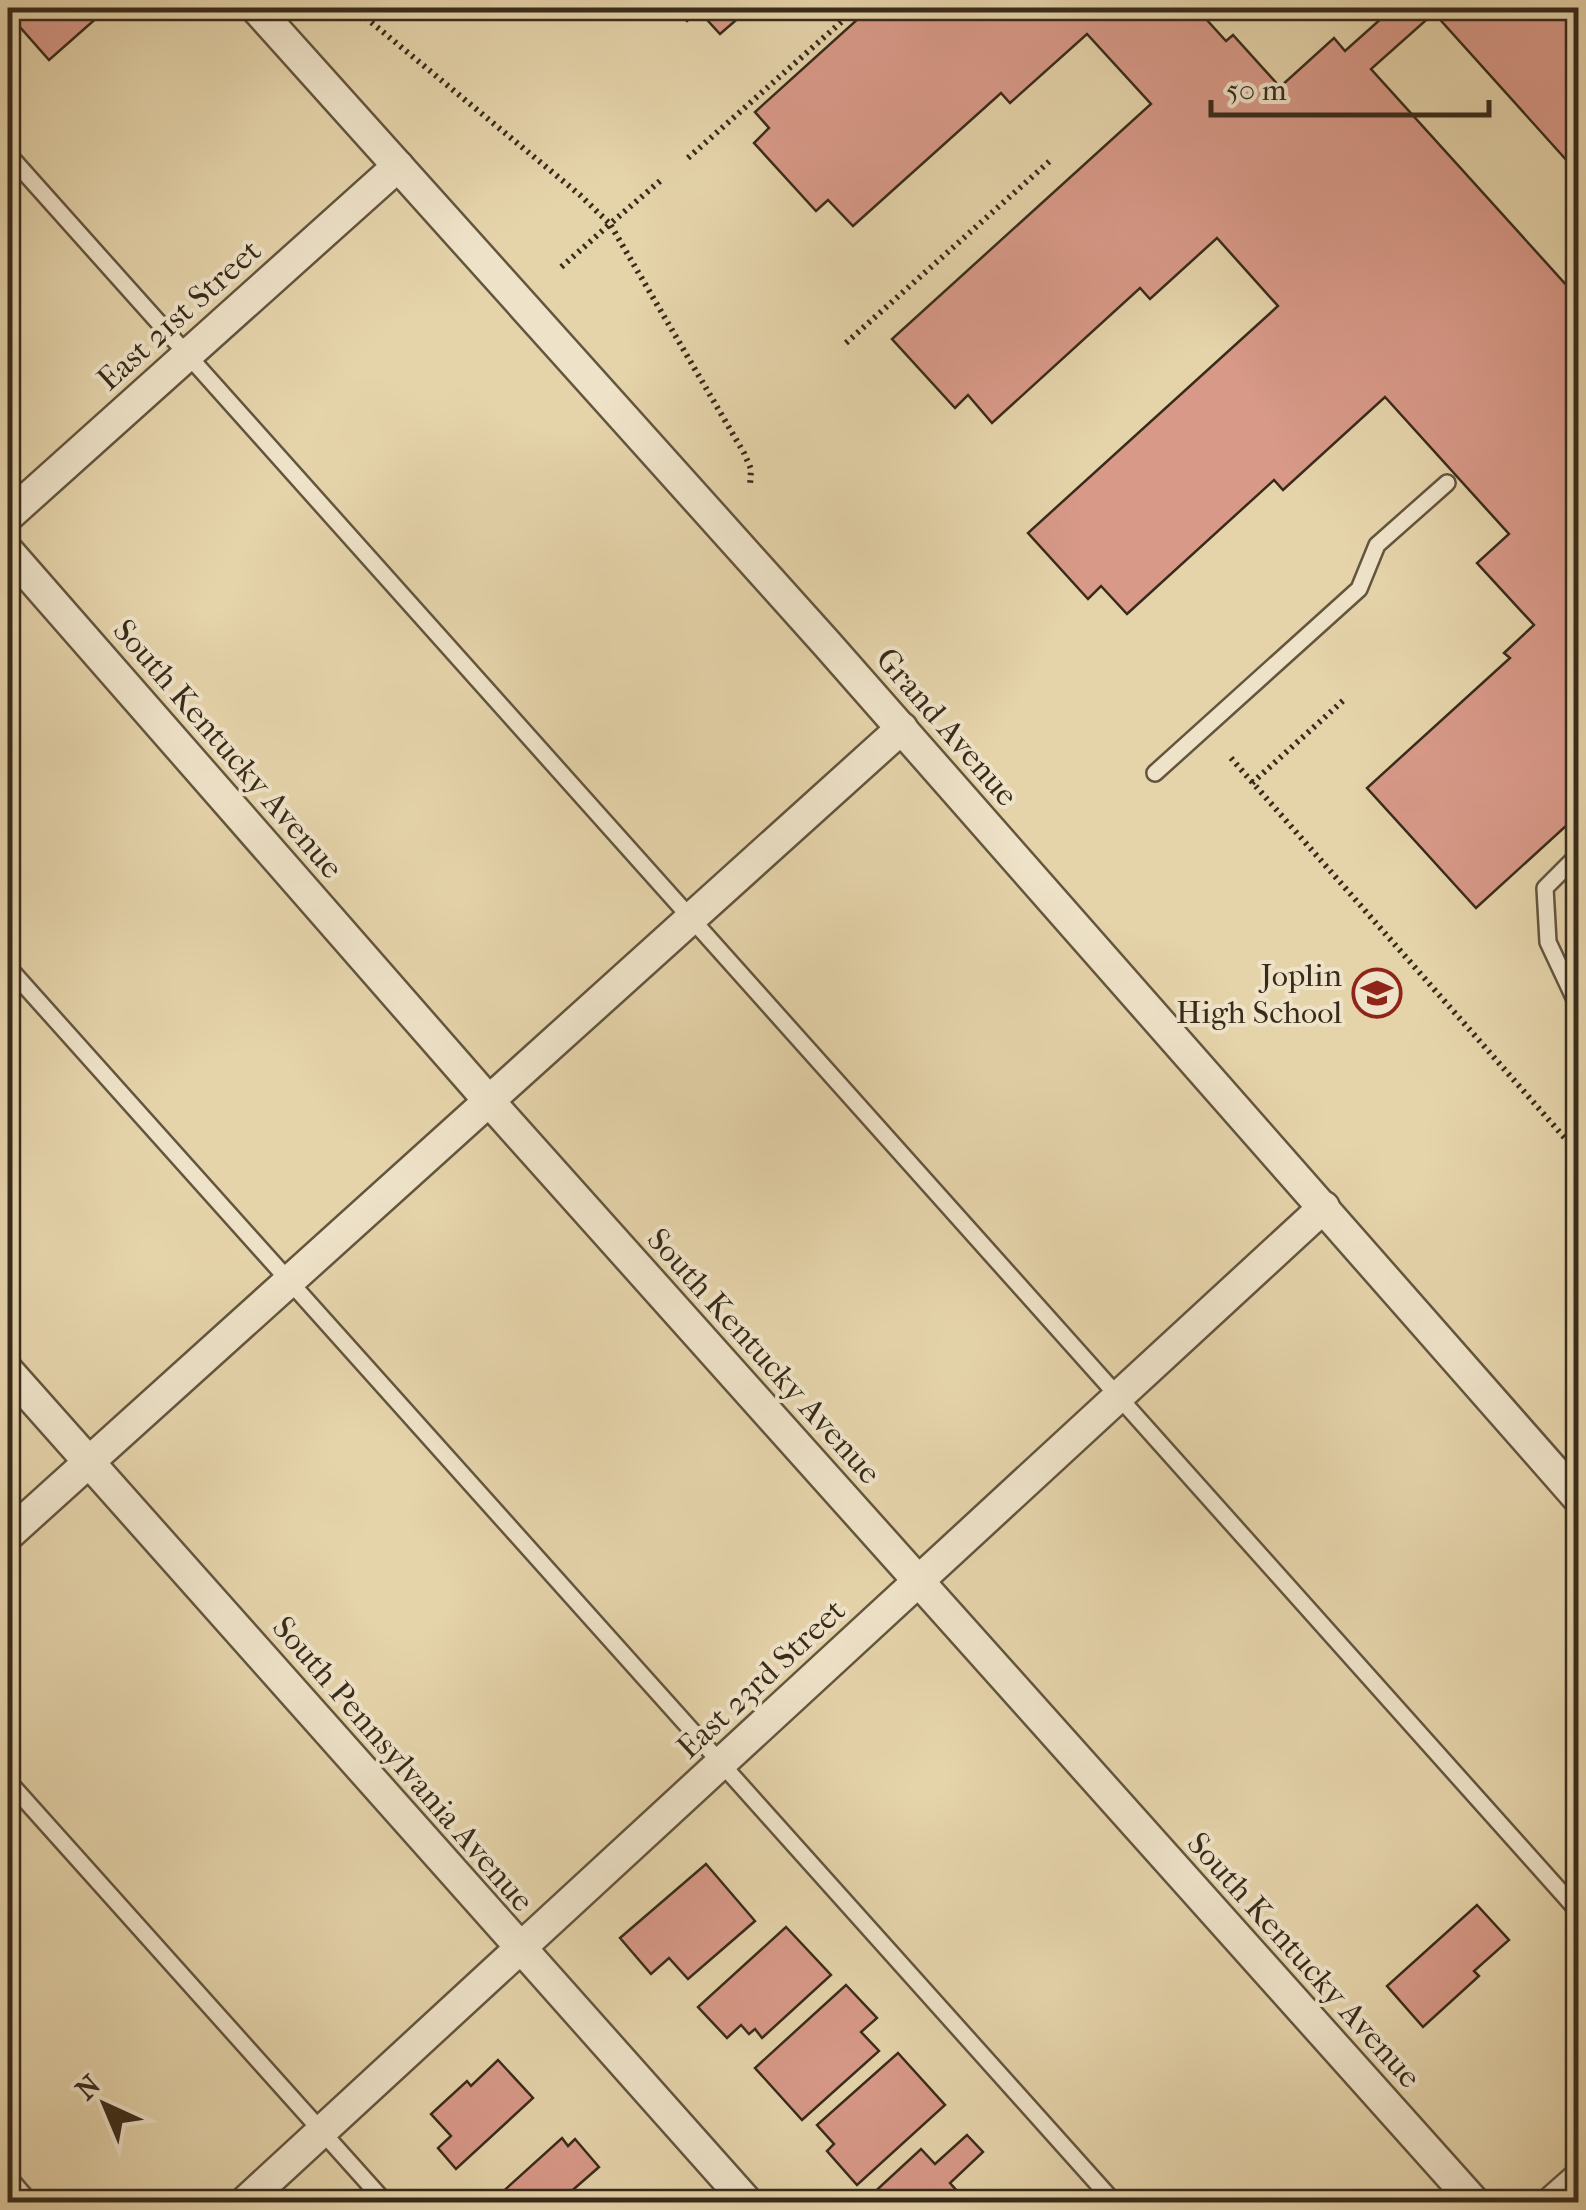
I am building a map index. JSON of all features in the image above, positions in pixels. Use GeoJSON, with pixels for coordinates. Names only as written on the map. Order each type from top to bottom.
{"type":"FeatureCollection","features":[{"type":"Feature","properties":{"kind":"street","name":"Grand Avenue"},"geometry":{"type":"LineString","coordinates":[[256,8],[902,728],[1578,1498]]}},
{"type":"Feature","properties":{"kind":"street","name":"East 21st Street"},"geometry":{"type":"LineString","coordinates":[[8,516],[398,166]]}},
{"type":"Feature","properties":{"kind":"street","name":"South Kentucky Avenue"},"geometry":{"type":"LineString","coordinates":[[8,551],[490,1101],[1474,2202]]}},
{"type":"Feature","properties":{"kind":"street"},"geometry":{"type":"LineString","coordinates":[[8,1536],[902,728]]}},
{"type":"Feature","properties":{"kind":"street","name":"East 23rd Street"},"geometry":{"type":"LineString","coordinates":[[245,2202],[1324,1207]]}},
{"type":"Feature","properties":{"kind":"street","name":"South Pennsylvania Avenue"},"geometry":{"type":"LineString","coordinates":[[8,1371],[748,2202]]}},
{"type":"Feature","properties":{"kind":"street"},"geometry":{"type":"LineString","coordinates":[[1552,2202],[1578,2179]]}},
{"type":"Feature","properties":{"kind":"street"},"geometry":{"type":"LineString","coordinates":[[8,2188],[20,2202]]}},
{"type":"Feature","properties":{"kind":"lane"},"geometry":{"type":"LineString","coordinates":[[8,154],[1578,1910]]}},
{"type":"Feature","properties":{"kind":"lane"},"geometry":{"type":"LineString","coordinates":[[1155,773],[1358,589],[1377,545],[1447,483]]}},
{"type":"Feature","properties":{"kind":"lane"},"geometry":{"type":"LineString","coordinates":[[1578,855],[1544,888],[1548,942],[1578,1006]]}},
{"type":"Feature","properties":{"kind":"lane"},"geometry":{"type":"LineString","coordinates":[[8,967],[1114,2202]]}},
{"type":"Feature","properties":{"kind":"lane"},"geometry":{"type":"LineString","coordinates":[[8,1781],[385,2202]]}},
{"type":"Feature","properties":{"kind":"path"},"geometry":{"type":"LineString","coordinates":[[354,8],[580,194],[610,224],[744,453],[750,469],[750,486]]}},
{"type":"Feature","properties":{"kind":"path"},"geometry":{"type":"LineString","coordinates":[[688,158],[856,8]]}},
{"type":"Feature","properties":{"kind":"path"},"geometry":{"type":"LineString","coordinates":[[846,343],[1052,159]]}},
{"type":"Feature","properties":{"kind":"path"},"geometry":{"type":"LineString","coordinates":[[558,270],[660,181]]}},
{"type":"Feature","properties":{"kind":"path"},"geometry":{"type":"LineString","coordinates":[[1252,783],[1346,698]]}},
{"type":"Feature","properties":{"kind":"path"},"geometry":{"type":"LineString","coordinates":[[1231,758],[1578,1153]]}},
{"type":"Feature","properties":{"kind":"building"},"geometry":{"type":"Polygon","coordinates":[[[23,8],[108,8],[49,60],[12,18],[23,8]]]}},
{"type":"Feature","properties":{"kind":"building"},"geometry":{"type":"Polygon","coordinates":[[[675,8],[750,8],[720,34],[698,10],[687,21],[675,8]]]}},
{"type":"Feature","properties":{"kind":"building"},"geometry":{"type":"Polygon","coordinates":[[[870,8],[1196,8],[1226,41],[1233,35],[1280,87],[1334,38],[1345,51],[1393,8],[1578,8],[1578,173],[1434,13],[1371,69],[1578,298],[1578,815],[1476,908],[1367,788],[1510,658],[1504,653],[1534,625],[1477,563],[1509,534],[1385,397],[1283,490],[1274,480],[1127,614],[1101,586],[1088,599],[1028,533],[1278,306],[1217,238],[1150,299],[1140,288],[992,423],[968,395],[955,408],[892,339],[1151,104],[1087,34],[1010,103],[1001,93],[853,226],[828,200],[816,211],[754,143],[769,128],[755,112],[870,8]]]}},
{"type":"Feature","properties":{"kind":"building"},"geometry":{"type":"Polygon","coordinates":[[[706,1864],[755,1921],[688,1979],[669,1958],[651,1974],[620,1938],[706,1864]]]}},
{"type":"Feature","properties":{"kind":"building"},"geometry":{"type":"Polygon","coordinates":[[[1477,1905],[1509,1940],[1474,1971],[1479,1976],[1423,2027],[1387,1986],[1477,1905]]]}},
{"type":"Feature","properties":{"kind":"building"},"geometry":{"type":"Polygon","coordinates":[[[786,1927],[831,1975],[762,2038],[755,2029],[749,2034],[741,2025],[727,2038],[698,2007],[786,1927]]]}},
{"type":"Feature","properties":{"kind":"building"},"geometry":{"type":"Polygon","coordinates":[[[846,1985],[877,2018],[861,2032],[879,2051],[802,2120],[755,2068],[846,1985]]]}},
{"type":"Feature","properties":{"kind":"building"},"geometry":{"type":"Polygon","coordinates":[[[898,2053],[945,2105],[857,2185],[827,2151],[834,2144],[817,2125],[898,2053]]]}},
{"type":"Feature","properties":{"kind":"building"},"geometry":{"type":"Polygon","coordinates":[[[498,2060],[533,2098],[456,2169],[438,2148],[451,2136],[431,2114],[467,2081],[471,2086],[498,2060]]]}},
{"type":"Feature","properties":{"kind":"building"},"geometry":{"type":"Polygon","coordinates":[[[967,2135],[983,2152],[950,2183],[958,2192],[947,2202],[872,2202],[868,2198],[921,2149],[935,2164],[967,2135]]]}},
{"type":"Feature","properties":{"kind":"building"},"geometry":{"type":"Polygon","coordinates":[[[562,2138],[568,2146],[575,2139],[599,2167],[559,2202],[503,2202],[498,2196],[562,2138]]]}},
{"type":"Feature","properties":{"kind":"place","name":"Joplin High School"},"geometry":{"type":"Point","coordinates":[1377,993]}}]}
